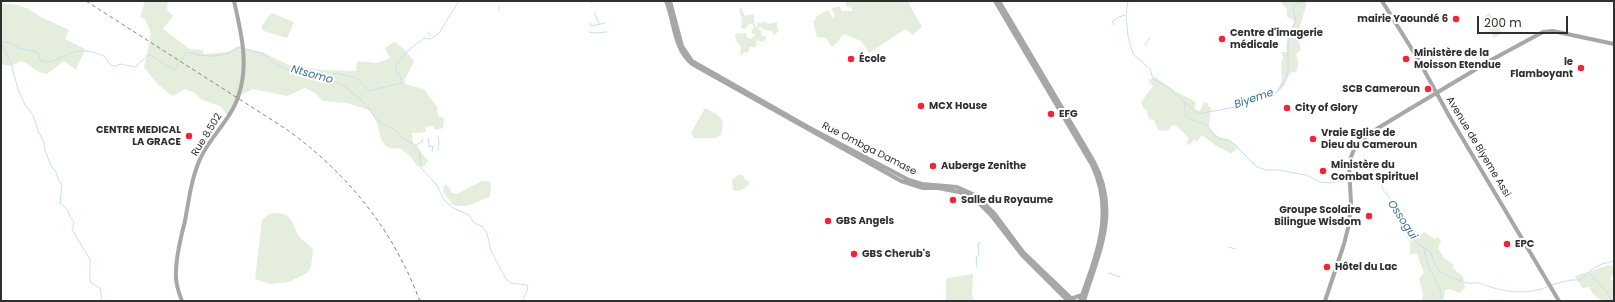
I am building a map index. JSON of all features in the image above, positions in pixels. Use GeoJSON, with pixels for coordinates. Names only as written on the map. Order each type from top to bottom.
{"type":"FeatureCollection","features":[{"type":"Feature","properties":{"kind":"main road","name":"Rue 8.502"},"geometry":{"type":"LineString","coordinates":[[182,301],[177,290],[176,271],[192,182],[202,155],[228,116],[238,98],[241,88],[244,68],[244,46],[234,1]]}},
{"type":"Feature","properties":{"kind":"main road","name":"Rue Ombga Damase"},"geometry":{"type":"LineString","coordinates":[[666,1],[679,48],[692,64],[901,181],[923,188],[938,188],[960,192],[975,199],[991,215],[1022,255],[1070,300]]}},
{"type":"Feature","properties":{"kind":"main road","name":"Rue Ombga Damase"},"geometry":{"type":"LineString","coordinates":[[670,1],[682,46],[692,61],[902,177],[922,184],[957,188],[975,195],[994,213],[1023,252],[1070,300]]}},
{"type":"Feature","properties":{"kind":"main road"},"geometry":{"type":"LineString","coordinates":[[995,1],[1092,165],[1100,184],[1103,210],[1101,238],[1080,301]]}},
{"type":"Feature","properties":{"kind":"main road"},"geometry":{"type":"LineString","coordinates":[[999,1],[1093,160],[1103,183],[1106,210],[1104,238],[1084,301]]}},
{"type":"Feature","properties":{"kind":"main road","name":"Avenue de Biyeme Assi"},"geometry":{"type":"LineString","coordinates":[[1382,1],[1418,59],[1559,301]]}},
{"type":"Feature","properties":{"kind":"main road"},"geometry":{"type":"LineString","coordinates":[[1325,301],[1349,224],[1351,202],[1349,167],[1355,147],[1360,141],[1378,128],[1493,59],[1543,32],[1553,31],[1614,44]]}},
{"type":"Feature","properties":{"kind":"main road"},"geometry":{"type":"LineString","coordinates":[[1070,300],[1082,295]]}},
{"type":"Feature","properties":{"kind":"green space"},"geometry":{"type":"Polygon","coordinates":[[[145,1],[168,1],[167,10],[173,16],[163,29],[190,49],[203,50],[204,54],[228,52],[238,46],[264,53],[289,65],[321,70],[356,71],[357,61],[377,63],[390,58],[385,48],[394,42],[404,49],[414,61],[405,79],[405,84],[424,89],[437,107],[438,116],[444,118],[443,128],[435,130],[433,126],[425,127],[426,132],[412,133],[413,142],[428,161],[424,166],[418,167],[411,157],[400,148],[390,148],[386,146],[380,136],[377,123],[369,110],[347,103],[323,101],[315,93],[305,88],[287,96],[253,89],[239,96],[228,116],[220,106],[202,100],[195,93],[185,89],[173,96],[157,83],[144,67],[151,34],[145,19],[140,17],[145,1]]]}},
{"type":"Feature","properties":{"kind":"green space"},"geometry":{"type":"Polygon","coordinates":[[[848,1],[909,1],[910,6],[922,27],[913,35],[907,30],[904,30],[869,53],[861,41],[844,34],[832,47],[826,38],[817,37],[813,21],[816,20],[815,17],[828,10],[833,18],[835,15],[831,9],[839,6],[842,11],[852,11],[851,6],[847,7],[845,3],[848,1]]]}},
{"type":"Feature","properties":{"kind":"green space"},"geometry":{"type":"Polygon","coordinates":[[[1279,1],[1307,1],[1300,25],[1301,38],[1299,42],[1301,50],[1296,54],[1298,63],[1297,70],[1296,72],[1290,73],[1284,86],[1278,92],[1277,91],[1282,81],[1281,63],[1283,57],[1281,52],[1287,52],[1288,37],[1294,23],[1292,19],[1287,17],[1287,9],[1279,1]]]}},
{"type":"Feature","properties":{"kind":"green space"},"geometry":{"type":"Polygon","coordinates":[[[1,3],[17,5],[29,9],[39,16],[69,30],[65,39],[85,49],[76,70],[64,61],[47,74],[40,72],[21,61],[10,66],[1,64],[1,3]]]}},
{"type":"Feature","properties":{"kind":"green space"},"geometry":{"type":"Polygon","coordinates":[[[741,7],[745,16],[752,14],[754,15],[754,22],[757,28],[757,23],[766,22],[768,24],[777,22],[777,28],[779,31],[773,36],[773,31],[764,30],[761,27],[758,28],[762,32],[761,36],[766,36],[765,41],[760,42],[757,39],[756,47],[750,47],[748,53],[744,52],[740,57],[741,47],[736,40],[735,34],[746,33],[747,37],[751,39],[756,35],[751,33],[754,26],[752,24],[749,24],[745,29],[741,28],[742,20],[739,10],[741,7]]]}},
{"type":"Feature","properties":{"kind":"green space"},"geometry":{"type":"Polygon","coordinates":[[[272,13],[294,22],[287,38],[264,31],[261,28],[272,13]]]}},
{"type":"Feature","properties":{"kind":"green space"},"geometry":{"type":"Polygon","coordinates":[[[1490,13],[1502,33],[1494,38],[1482,18],[1490,13]]]}},
{"type":"Feature","properties":{"kind":"green space"},"geometry":{"type":"Polygon","coordinates":[[[1155,77],[1175,91],[1196,102],[1194,109],[1200,111],[1204,102],[1208,103],[1208,106],[1211,107],[1209,127],[1216,135],[1230,140],[1237,146],[1235,151],[1233,151],[1232,154],[1215,145],[1202,135],[1196,142],[1194,139],[1190,145],[1187,144],[1189,138],[1175,125],[1171,126],[1168,131],[1158,130],[1154,120],[1149,119],[1147,110],[1144,109],[1141,102],[1153,86],[1148,81],[1155,77]]]}},
{"type":"Feature","properties":{"kind":"green space"},"geometry":{"type":"Polygon","coordinates":[[[705,108],[718,115],[723,122],[721,135],[716,138],[694,138],[691,133],[705,108]]]}},
{"type":"Feature","properties":{"kind":"green space"},"geometry":{"type":"Polygon","coordinates":[[[740,174],[744,176],[746,181],[750,181],[745,188],[735,191],[733,190],[732,180],[740,174]]]}},
{"type":"Feature","properties":{"kind":"green space"},"geometry":{"type":"Polygon","coordinates":[[[482,181],[489,181],[491,185],[490,197],[468,205],[453,205],[443,191],[444,185],[447,185],[452,193],[457,194],[482,181]]]}},
{"type":"Feature","properties":{"kind":"green space"},"geometry":{"type":"Polygon","coordinates":[[[277,213],[286,215],[291,220],[300,238],[313,249],[311,267],[307,273],[289,282],[270,284],[255,279],[262,220],[269,214],[277,213]]]}},
{"type":"Feature","properties":{"kind":"green space"},"geometry":{"type":"Polygon","coordinates":[[[1411,232],[1417,238],[1424,232],[1435,239],[1437,237],[1441,240],[1438,248],[1444,258],[1454,265],[1452,268],[1463,276],[1465,289],[1460,293],[1450,289],[1445,290],[1444,298],[1438,301],[1422,301],[1423,293],[1419,278],[1424,273],[1417,254],[1410,254],[1410,243],[1406,236],[1411,232]]]}},
{"type":"Feature","properties":{"kind":"green space"},"geometry":{"type":"Polygon","coordinates":[[[1609,265],[1614,267],[1614,271],[1610,279],[1614,281],[1614,301],[1596,297],[1589,287],[1582,288],[1575,276],[1609,265]]]}},
{"type":"Feature","properties":{"kind":"green space"},"geometry":{"type":"Polygon","coordinates":[[[973,274],[972,294],[974,301],[946,301],[947,278],[973,274]]]}},
{"type":"Feature","properties":{"kind":"waterway"},"geometry":{"type":"LineString","coordinates":[[330,78],[336,73],[358,79],[369,91],[402,83],[397,72],[396,65],[407,52],[424,38],[431,39],[439,33],[459,1]]}},
{"type":"Feature","properties":{"kind":"waterway","name":"Biyeme"},"geometry":{"type":"LineString","coordinates":[[1128,1],[1126,15],[1128,36],[1133,54],[1150,69],[1153,79],[1168,87],[1198,114],[1235,107],[1238,104],[1272,95],[1278,91],[1286,78],[1288,71],[1288,45],[1290,34],[1296,21],[1293,8],[1294,5],[1304,1]]}},
{"type":"Feature","properties":{"kind":"waterway"},"geometry":{"type":"LineString","coordinates":[[499,6],[499,11]]}},
{"type":"Feature","properties":{"kind":"waterway"},"geometry":{"type":"LineString","coordinates":[[595,13],[599,24]]}},
{"type":"Feature","properties":{"kind":"waterway"},"geometry":{"type":"LineString","coordinates":[[1114,25],[1112,22],[1125,15]]}},
{"type":"Feature","properties":{"kind":"waterway"},"geometry":{"type":"LineString","coordinates":[[590,23],[591,26],[605,23]]}},
{"type":"Feature","properties":{"kind":"waterway"},"geometry":{"type":"LineString","coordinates":[[428,32],[431,36]]}},
{"type":"Feature","properties":{"kind":"waterway"},"geometry":{"type":"LineString","coordinates":[[589,32],[607,32]]}},
{"type":"Feature","properties":{"kind":"waterway"},"geometry":{"type":"LineString","coordinates":[[1146,46],[1145,44],[1150,38]]}},
{"type":"Feature","properties":{"kind":"waterway"},"geometry":{"type":"LineString","coordinates":[[1,41],[13,44],[18,48],[38,53],[41,61],[45,62],[53,61],[71,53],[84,51],[101,55],[106,58],[110,65],[115,66],[121,64],[136,67],[150,55],[174,70],[186,53],[215,56],[229,53],[241,48]]}},
{"type":"Feature","properties":{"kind":"waterway"},"geometry":{"type":"LineString","coordinates":[[1,43],[10,60],[18,89],[25,105],[33,115],[38,131],[44,142],[45,150],[51,166],[56,172],[62,185],[60,203],[68,210],[70,217],[74,222],[72,230],[90,259],[90,282],[100,288],[102,301]]}},
{"type":"Feature","properties":{"kind":"waterway","name":"Ntsomo"},"geometry":{"type":"LineString","coordinates":[[244,49],[262,53],[278,66],[313,77],[329,78],[345,86],[360,98],[379,122],[394,129],[404,139],[416,146],[419,150],[421,168],[437,185],[444,200],[453,208],[469,215],[474,223],[482,226],[487,233],[491,251],[506,279],[511,283],[528,285],[522,301]]}},
{"type":"Feature","properties":{"kind":"waterway","name":"Ossogui"},"geometry":{"type":"LineString","coordinates":[[1184,101],[1186,116],[1188,118],[1208,126],[1213,134],[1219,139],[1228,140],[1233,143],[1257,167],[1266,170],[1279,170],[1306,175],[1320,182],[1329,183],[1348,180]]}},
{"type":"Feature","properties":{"kind":"waterway"},"geometry":{"type":"LineString","coordinates":[[438,136],[438,150]]}},
{"type":"Feature","properties":{"kind":"waterway"},"geometry":{"type":"LineString","coordinates":[[428,138],[429,147],[433,146],[432,152]]}},
{"type":"Feature","properties":{"kind":"waterway"},"geometry":{"type":"LineString","coordinates":[[416,145],[423,141],[422,139]]}},
{"type":"Feature","properties":{"kind":"waterway","name":"Ossogui"},"geometry":{"type":"LineString","coordinates":[[1351,180],[1357,181],[1365,179],[1381,182],[1383,190],[1394,204],[1404,226],[1415,241],[1431,253],[1440,272],[1464,282],[1480,283],[1505,291],[1532,291],[1549,286]]}},
{"type":"Feature","properties":{"kind":"waterway"},"geometry":{"type":"LineString","coordinates":[[977,267],[976,257],[979,255],[978,244],[981,242]]}},
{"type":"Feature","properties":{"kind":"waterway"},"geometry":{"type":"LineString","coordinates":[[1424,246],[1427,262],[1439,287],[1443,301]]}},
{"type":"Feature","properties":{"kind":"waterway"},"geometry":{"type":"LineString","coordinates":[[1229,247],[1235,249]]}},
{"type":"Feature","properties":{"kind":"waterway","name":"Ossogui"},"geometry":{"type":"LineString","coordinates":[[1551,285],[1571,280],[1580,280],[1592,269],[1602,264],[1614,261]]}},
{"type":"Feature","properties":{"kind":"waterway"},"geometry":{"type":"LineString","coordinates":[[1109,273],[1120,277]]}},
{"type":"Feature","properties":{"kind":"waterway"},"geometry":{"type":"LineString","coordinates":[[1590,274],[1606,291],[1612,301]]}},
{"type":"Feature","properties":{"kind":"railway"},"geometry":{"type":"LineString","coordinates":[[86,1],[286,129],[321,157],[338,173],[368,207],[381,225],[406,269],[420,301]]}},
{"type":"Feature","properties":{"kind":"place","name":"mairie Yaoundé 6"},"geometry":{"type":"Point","coordinates":[1456,19]}},
{"type":"Feature","properties":{"kind":"place","name":"Centre d'imagerie médicale"},"geometry":{"type":"Point","coordinates":[1222,39]}},
{"type":"Feature","properties":{"kind":"place","name":"École"},"geometry":{"type":"Point","coordinates":[851,59]}},
{"type":"Feature","properties":{"kind":"place","name":"Ministère de la Moisson Etendue"},"geometry":{"type":"Point","coordinates":[1406,59]}},
{"type":"Feature","properties":{"kind":"place","name":"le Flamboyant"},"geometry":{"type":"Point","coordinates":[1581,68]}},
{"type":"Feature","properties":{"kind":"place","name":"SCB Cameroun"},"geometry":{"type":"Point","coordinates":[1428,89]}},
{"type":"Feature","properties":{"kind":"place","name":"MCX House"},"geometry":{"type":"Point","coordinates":[921,106]}},
{"type":"Feature","properties":{"kind":"place","name":"City of Glory"},"geometry":{"type":"Point","coordinates":[1287,108]}},
{"type":"Feature","properties":{"kind":"place","name":"EFG"},"geometry":{"type":"Point","coordinates":[1051,114]}},
{"type":"Feature","properties":{"kind":"place","name":"CENTRE MEDICAL LA GRACE"},"geometry":{"type":"Point","coordinates":[189,136]}},
{"type":"Feature","properties":{"kind":"place","name":"Vraie Eglise de Dieu du Cameroun"},"geometry":{"type":"Point","coordinates":[1313,139]}},
{"type":"Feature","properties":{"kind":"place","name":"Auberge Zenithe"},"geometry":{"type":"Point","coordinates":[933,166]}},
{"type":"Feature","properties":{"kind":"place","name":"Ministère du Combat Spirituel"},"geometry":{"type":"Point","coordinates":[1323,171]}},
{"type":"Feature","properties":{"kind":"place","name":"Salle du Royaume"},"geometry":{"type":"Point","coordinates":[953,200]}},
{"type":"Feature","properties":{"kind":"place","name":"Groupe Scolaire Bilingue Wisdom"},"geometry":{"type":"Point","coordinates":[1369,216]}},
{"type":"Feature","properties":{"kind":"place","name":"GBS Angels"},"geometry":{"type":"Point","coordinates":[828,221]}},
{"type":"Feature","properties":{"kind":"place","name":"EPC"},"geometry":{"type":"Point","coordinates":[1507,244]}},
{"type":"Feature","properties":{"kind":"place","name":"GBS Cherub's"},"geometry":{"type":"Point","coordinates":[854,254]}},
{"type":"Feature","properties":{"kind":"place","name":"Hôtel du Lac"},"geometry":{"type":"Point","coordinates":[1327,267]}}]}
